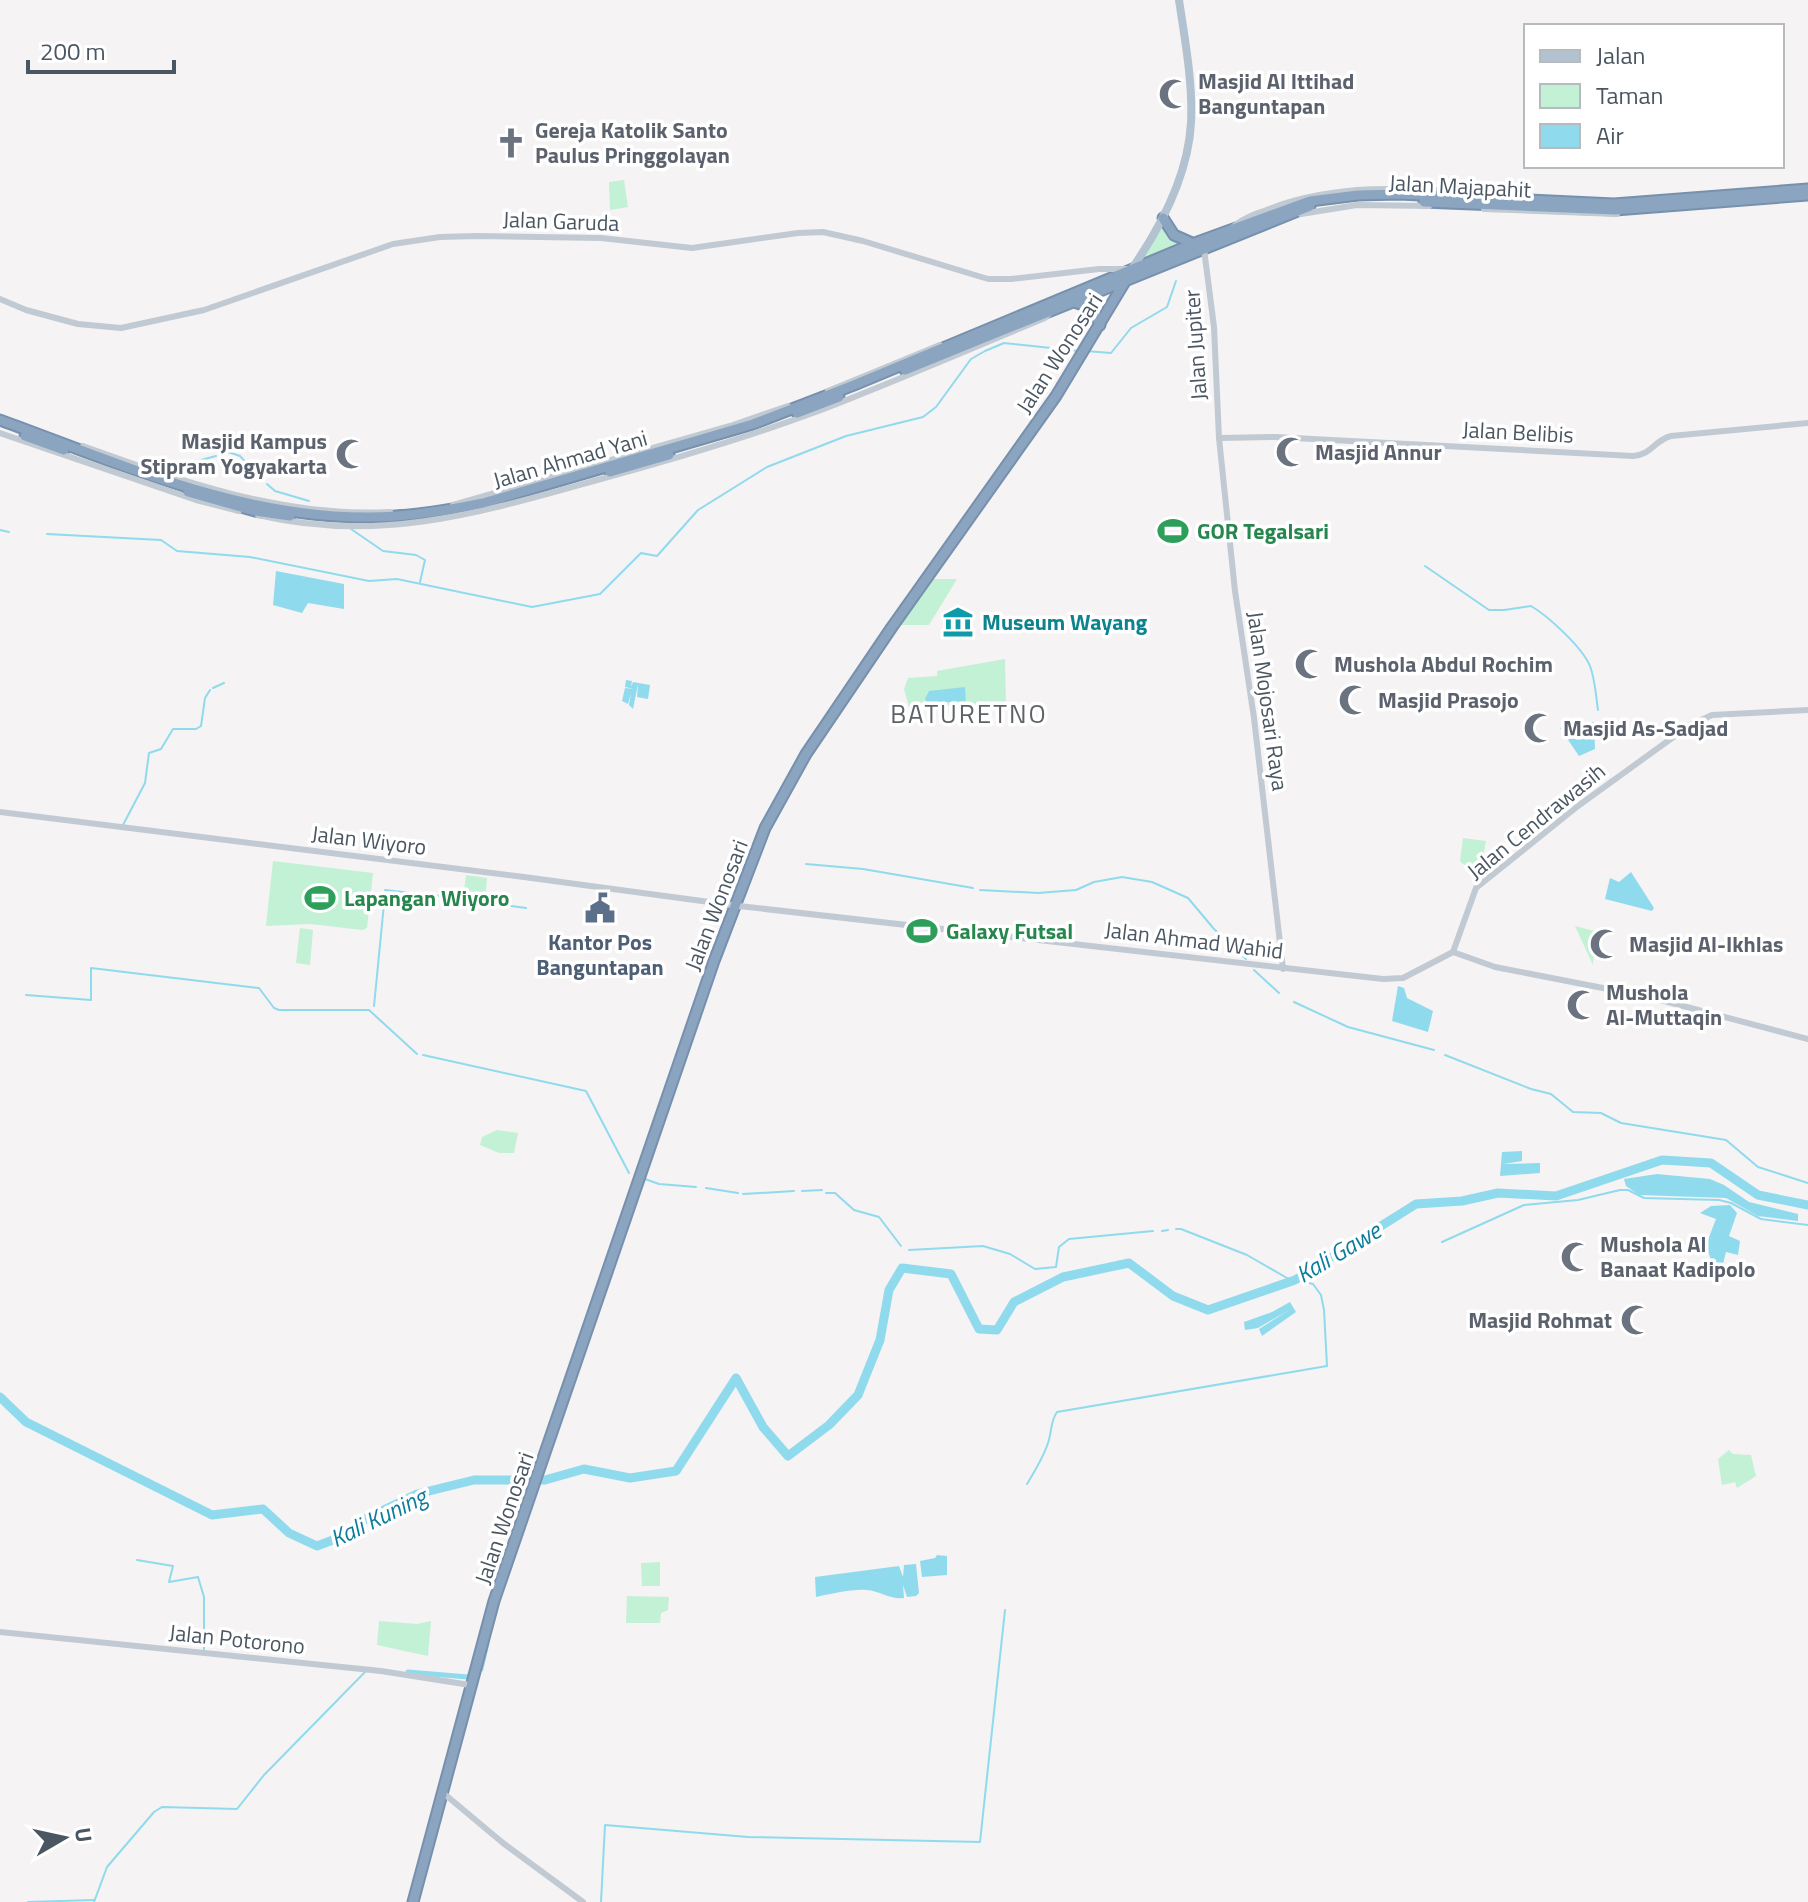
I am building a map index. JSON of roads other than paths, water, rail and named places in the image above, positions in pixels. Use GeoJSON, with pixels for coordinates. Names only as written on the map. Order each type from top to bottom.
{"type":"FeatureCollection","features":[{"type":"Feature","properties":{"kind":"highway","name":"Jalan Majapahit"},"geometry":{"type":"LineString","coordinates":[[1131,270],[1193,244],[1323,204],[1381,200],[1543,199],[1614,204],[1736,192],[1784,194]]}},
{"type":"Feature","properties":{"kind":"highway","name":"Jalan Majapahit"},"geometry":{"type":"LineString","coordinates":[[1460,200],[1615,210],[1805,192]]}},
{"type":"Feature","properties":{"kind":"highway"},"geometry":{"type":"LineString","coordinates":[[1163,218],[1174,235],[1193,244]]}},
{"type":"Feature","properties":{"kind":"highway","name":"Jalan Majapahit"},"geometry":{"type":"LineString","coordinates":[[1124,282],[1204,249],[1232,233]]}},
{"type":"Feature","properties":{"kind":"highway","name":"Jalan Wonosari"},"geometry":{"type":"LineString","coordinates":[[413,1902],[494,1601],[733,906],[765,828],[806,754],[1080,359],[1131,270]]}},
{"type":"Feature","properties":{"kind":"highway","name":"Jalan Ahmad Yani"},"geometry":{"type":"LineString","coordinates":[[0,421],[208,499],[277,515],[376,522],[446,515],[492,507],[721,439],[806,410],[869,387],[1131,270]]}},
{"type":"Feature","properties":{"kind":"highway","name":"Jalan Ahmad Yani"},"geometry":{"type":"LineString","coordinates":[[0,421],[236,501],[304,513],[367,517],[446,511],[717,435],[1048,308],[1124,282]]}},
{"type":"Feature","properties":{"kind":"highway"},"geometry":{"type":"LineString","coordinates":[[1070,303],[1091,306],[1100,325]]}},
{"type":"Feature","properties":{"kind":"main road","name":"Jalan Wonosari"},"geometry":{"type":"LineString","coordinates":[[1131,270],[1163,218],[1183,164],[1191,123],[1179,0]]}},
{"type":"Feature","properties":{"kind":"street"},"geometry":{"type":"LineString","coordinates":[[1232,233],[1241,221],[1293,200],[1337,191],[1404,190],[1543,199]]}},
{"type":"Feature","properties":{"kind":"street"},"geometry":{"type":"LineString","coordinates":[[1736,192],[1805,192]]}},
{"type":"Feature","properties":{"kind":"street"},"geometry":{"type":"LineString","coordinates":[[1232,233],[1309,211],[1357,205],[1426,205],[1597,215],[1805,192]]}},
{"type":"Feature","properties":{"kind":"street"},"geometry":{"type":"LineString","coordinates":[[584,238],[591,227]]}},
{"type":"Feature","properties":{"kind":"street","name":"Jalan Garuda"},"geometry":{"type":"LineString","coordinates":[[0,299],[26,310],[78,324],[121,328],[204,310],[400,242],[477,236],[584,238],[692,248],[823,232],[988,279],[1005,280],[1099,269],[1131,270]]}},
{"type":"Feature","properties":{"kind":"street","name":"Jalan Jupiter"},"geometry":{"type":"LineString","coordinates":[[1204,249],[1214,327],[1219,438]]}},
{"type":"Feature","properties":{"kind":"street","name":"Jalan Belibis"},"geometry":{"type":"LineString","coordinates":[[1219,438],[1275,437],[1633,456],[1648,452],[1659,439],[1671,436],[1808,423]]}},
{"type":"Feature","properties":{"kind":"street"},"geometry":{"type":"LineString","coordinates":[[0,433],[196,500],[278,520],[384,527],[445,520],[492,507]]}},
{"type":"Feature","properties":{"kind":"street","name":"Jalan Mojosari Raya"},"geometry":{"type":"LineString","coordinates":[[1219,438],[1235,591],[1254,718],[1283,969]]}},
{"type":"Feature","properties":{"kind":"street","name":"Jalan Cendrawasih"},"geometry":{"type":"LineString","coordinates":[[1453,952],[1476,888],[1578,806],[1678,733],[1703,717],[1712,715],[1808,710]]}},
{"type":"Feature","properties":{"kind":"street","name":"Jalan Wiyoro"},"geometry":{"type":"LineString","coordinates":[[0,812],[733,906]]}},
{"type":"Feature","properties":{"kind":"street","name":"Jalan Ahmad Wahid"},"geometry":{"type":"LineString","coordinates":[[733,906],[1394,980],[1453,952]]}},
{"type":"Feature","properties":{"kind":"street"},"geometry":{"type":"LineString","coordinates":[[1453,952],[1495,967],[1649,997],[1808,1039]]}},
{"type":"Feature","properties":{"kind":"street","name":"Jalan Potorono"},"geometry":{"type":"LineString","coordinates":[[0,1632],[365,1670],[472,1677]]}},
{"type":"Feature","properties":{"kind":"street"},"geometry":{"type":"LineString","coordinates":[[442,1792],[503,1843],[583,1902]]}},
{"type":"Feature","properties":{"kind":"water"},"geometry":{"type":"Polygon","coordinates":[[[276,571],[344,584],[344,609],[308,603],[302,613],[273,605],[276,571]]]}},
{"type":"Feature","properties":{"kind":"water"},"geometry":{"type":"Polygon","coordinates":[[[626,680],[632,681],[631,687],[633,682],[650,685],[648,699],[637,697],[638,684],[633,709],[629,705],[631,694],[628,704],[622,701],[625,688],[634,689],[625,687],[626,680]]]}},
{"type":"Feature","properties":{"kind":"water"},"geometry":{"type":"Polygon","coordinates":[[[965,687],[966,703],[956,701],[929,705],[925,699],[929,691],[965,687]]]}},
{"type":"Feature","properties":{"kind":"water"},"geometry":{"type":"Polygon","coordinates":[[[1594,722],[1595,749],[1579,756],[1560,728],[1594,722]]]}},
{"type":"Feature","properties":{"kind":"water"},"geometry":{"type":"Polygon","coordinates":[[[1631,872],[1654,908],[1652,911],[1605,899],[1610,878],[1619,882],[1631,872]]]}},
{"type":"Feature","properties":{"kind":"water"},"geometry":{"type":"Polygon","coordinates":[[[1398,986],[1404,988],[1407,998],[1433,1011],[1428,1032],[1392,1021],[1398,986]]]}},
{"type":"Feature","properties":{"kind":"water"},"geometry":{"type":"Polygon","coordinates":[[[1522,1151],[1522,1161],[1503,1164],[1540,1163],[1540,1173],[1500,1176],[1502,1152],[1522,1151]]]}},
{"type":"Feature","properties":{"kind":"water"},"geometry":{"type":"Polygon","coordinates":[[[1657,1174],[1710,1179],[1749,1202],[1798,1214],[1798,1221],[1758,1216],[1726,1198],[1639,1195],[1626,1186],[1624,1179],[1657,1174]]]}},
{"type":"Feature","properties":{"kind":"water"},"geometry":{"type":"Polygon","coordinates":[[[1730,1205],[1737,1213],[1729,1236],[1740,1241],[1738,1255],[1726,1252],[1723,1264],[1718,1265],[1711,1260],[1706,1245],[1716,1219],[1700,1213],[1711,1206],[1730,1205]]]}},
{"type":"Feature","properties":{"kind":"water"},"geometry":{"type":"Polygon","coordinates":[[[1290,1302],[1296,1312],[1262,1336],[1259,1329],[1289,1310],[1258,1328],[1245,1330],[1244,1322],[1290,1302]]]}},
{"type":"Feature","properties":{"kind":"water"},"geometry":{"type":"Polygon","coordinates":[[[937,1555],[947,1556],[947,1575],[922,1577],[920,1561],[937,1555]]]}},
{"type":"Feature","properties":{"kind":"water"},"geometry":{"type":"Polygon","coordinates":[[[916,1564],[919,1593],[916,1596],[907,1597],[903,1585],[904,1598],[861,1590],[816,1597],[815,1577],[899,1566],[903,1577],[904,1565],[916,1564]]]}},
{"type":"Feature","properties":{"kind":"waterway"},"geometry":{"type":"LineString","coordinates":[[1086,351],[1111,353],[1131,328],[1167,307],[1176,281]]}},
{"type":"Feature","properties":{"kind":"waterway"},"geometry":{"type":"LineString","coordinates":[[47,534],[161,540],[177,551],[250,557],[369,581],[397,579],[532,607],[600,594],[641,553],[657,556],[698,510],[767,467],[846,436],[923,417],[936,407],[971,359],[985,351],[1004,343],[1079,351]]}},
{"type":"Feature","properties":{"kind":"waterway"},"geometry":{"type":"LineString","coordinates":[[225,451],[240,456],[260,478]]}},
{"type":"Feature","properties":{"kind":"waterway"},"geometry":{"type":"LineString","coordinates":[[186,464],[216,456]]}},
{"type":"Feature","properties":{"kind":"waterway"},"geometry":{"type":"LineString","coordinates":[[267,484],[275,491],[309,501]]}},
{"type":"Feature","properties":{"kind":"waterway"},"geometry":{"type":"LineString","coordinates":[[351,529],[383,551],[416,555],[425,560],[420,582]]}},
{"type":"Feature","properties":{"kind":"waterway"},"geometry":{"type":"LineString","coordinates":[[0,530],[9,532]]}},
{"type":"Feature","properties":{"kind":"waterway"},"geometry":{"type":"LineString","coordinates":[[1425,566],[1489,610],[1531,606],[1546,617],[1586,658],[1593,676],[1598,710]]}},
{"type":"Feature","properties":{"kind":"waterway"},"geometry":{"type":"LineString","coordinates":[[213,688],[224,683]]}},
{"type":"Feature","properties":{"kind":"waterway"},"geometry":{"type":"LineString","coordinates":[[123,825],[145,783],[149,753],[161,749],[173,729],[196,729],[201,726],[205,698],[210,690]]}},
{"type":"Feature","properties":{"kind":"waterway"},"geometry":{"type":"LineString","coordinates":[[806,864],[863,869],[973,888]]}},
{"type":"Feature","properties":{"kind":"waterway"},"geometry":{"type":"LineString","coordinates":[[980,890],[1038,893],[1076,890],[1094,882],[1122,877],[1152,882],[1188,898],[1214,929],[1246,959]]}},
{"type":"Feature","properties":{"kind":"waterway"},"geometry":{"type":"LineString","coordinates":[[385,890],[430,895]]}},
{"type":"Feature","properties":{"kind":"waterway"},"geometry":{"type":"LineString","coordinates":[[435,895],[453,898]]}},
{"type":"Feature","properties":{"kind":"waterway"},"geometry":{"type":"LineString","coordinates":[[456,898],[526,908]]}},
{"type":"Feature","properties":{"kind":"waterway"},"geometry":{"type":"LineString","coordinates":[[374,1006],[384,904]]}},
{"type":"Feature","properties":{"kind":"waterway"},"geometry":{"type":"LineString","coordinates":[[26,995],[91,1000],[91,968],[259,988],[279,1010],[369,1010],[417,1054]]}},
{"type":"Feature","properties":{"kind":"waterway"},"geometry":{"type":"LineString","coordinates":[[1254,970],[1279,993]]}},
{"type":"Feature","properties":{"kind":"waterway"},"geometry":{"type":"LineString","coordinates":[[1294,1002],[1348,1027],[1434,1050]]}},
{"type":"Feature","properties":{"kind":"waterway"},"geometry":{"type":"LineString","coordinates":[[423,1055],[586,1091],[629,1173]]}},
{"type":"Feature","properties":{"kind":"waterway"},"geometry":{"type":"LineString","coordinates":[[1445,1055],[1551,1094],[1573,1112],[1601,1113],[1621,1123],[1726,1140],[1758,1167],[1808,1183]]}},
{"type":"Feature","properties":{"kind":"waterway","name":"Kali Gawe"},"geometry":{"type":"LineString","coordinates":[[0,1397],[26,1422],[212,1515],[263,1509],[289,1533],[317,1546],[346,1535],[367,1518],[417,1494],[474,1480],[545,1480],[584,1469],[630,1478],[676,1471],[736,1378],[763,1427],[788,1456],[829,1425],[858,1395],[880,1340],[889,1290],[902,1268],[951,1274],[979,1329],[997,1330],[1014,1302],[1063,1277],[1129,1263],[1173,1296],[1208,1310],[1295,1280],[1416,1204],[1462,1201],[1498,1193],[1556,1196],[1662,1160],[1711,1163],[1758,1195],[1808,1205]]}},
{"type":"Feature","properties":{"kind":"waterway"},"geometry":{"type":"LineString","coordinates":[[642,1178],[659,1184],[696,1187]]}},
{"type":"Feature","properties":{"kind":"waterway"},"geometry":{"type":"LineString","coordinates":[[706,1188],[738,1193]]}},
{"type":"Feature","properties":{"kind":"waterway"},"geometry":{"type":"LineString","coordinates":[[802,1191],[822,1190]]}},
{"type":"Feature","properties":{"kind":"waterway"},"geometry":{"type":"LineString","coordinates":[[1442,1242],[1524,1205],[1578,1200],[1620,1190],[1628,1190],[1644,1198],[1719,1200],[1761,1219],[1808,1225]]}},
{"type":"Feature","properties":{"kind":"waterway"},"geometry":{"type":"LineString","coordinates":[[743,1194],[794,1191]]}},
{"type":"Feature","properties":{"kind":"waterway"},"geometry":{"type":"LineString","coordinates":[[826,1193],[835,1193],[854,1210],[879,1217],[901,1246]]}},
{"type":"Feature","properties":{"kind":"waterway"},"geometry":{"type":"LineString","coordinates":[[1027,1484],[1046,1449],[1057,1412],[1327,1366],[1324,1310],[1321,1295],[1313,1284],[1287,1278],[1247,1255],[1176,1229]]}},
{"type":"Feature","properties":{"kind":"waterway"},"geometry":{"type":"LineString","coordinates":[[1162,1231],[1168,1230]]}},
{"type":"Feature","properties":{"kind":"waterway"},"geometry":{"type":"LineString","coordinates":[[909,1250],[983,1246],[1010,1254],[1035,1269],[1056,1267],[1059,1247],[1069,1239],[1153,1231]]}},
{"type":"Feature","properties":{"kind":"waterway"},"geometry":{"type":"LineString","coordinates":[[137,1560],[173,1566],[169,1582],[198,1577],[204,1597],[204,1650]]}},
{"type":"Feature","properties":{"kind":"waterway"},"geometry":{"type":"LineString","coordinates":[[601,1902],[605,1825],[748,1837],[980,1842],[1005,1610]]}},
{"type":"Feature","properties":{"kind":"waterway"},"geometry":{"type":"LineString","coordinates":[[408,1672],[468,1677],[481,1669],[487,1643]]}},
{"type":"Feature","properties":{"kind":"waterway"},"geometry":{"type":"LineString","coordinates":[[94,1902],[107,1867],[154,1812],[162,1807],[237,1809],[264,1775],[365,1672]]}},
{"type":"Feature","properties":{"kind":"waterway"},"geometry":{"type":"LineString","coordinates":[[28,1902],[94,1900]]}},
{"type":"Feature","properties":{"kind":"place","name":"Masjid Al Ittihad Banguntapan"},"geometry":{"type":"Point","coordinates":[1174,94]}},
{"type":"Feature","properties":{"kind":"place","name":"Gereja Katolik Santo Paulus Pringgolayan"},"geometry":{"type":"Point","coordinates":[511,143]}},
{"type":"Feature","properties":{"kind":"place","name":"Masjid Annur"},"geometry":{"type":"Point","coordinates":[1291,452]}},
{"type":"Feature","properties":{"kind":"place","name":"Masjid Kampus Stipram Yogyakarta"},"geometry":{"type":"Point","coordinates":[351,454]}},
{"type":"Feature","properties":{"kind":"place","name":"GOR Tegalsari"},"geometry":{"type":"Point","coordinates":[1173,531]}},
{"type":"Feature","properties":{"kind":"place","name":"Museum Wayang"},"geometry":{"type":"Point","coordinates":[958,622]}},
{"type":"Feature","properties":{"kind":"place","name":"Mushola Abdul Rochim"},"geometry":{"type":"Point","coordinates":[1310,664]}},
{"type":"Feature","properties":{"kind":"place","name":"Masjid Prasojo"},"geometry":{"type":"Point","coordinates":[1354,700]}},
{"type":"Feature","properties":{"kind":"place","name":"Masjid As-Sadjad"},"geometry":{"type":"Point","coordinates":[1539,728]}},
{"type":"Feature","properties":{"kind":"place","name":"Lapangan Wiyoro"},"geometry":{"type":"Point","coordinates":[320,898]}},
{"type":"Feature","properties":{"kind":"place","name":"Kantor Pos Banguntapan"},"geometry":{"type":"Point","coordinates":[600,908]}},
{"type":"Feature","properties":{"kind":"place","name":"Galaxy Futsal"},"geometry":{"type":"Point","coordinates":[922,931]}},
{"type":"Feature","properties":{"kind":"place","name":"Masjid Al-Ikhlas"},"geometry":{"type":"Point","coordinates":[1605,944]}},
{"type":"Feature","properties":{"kind":"place","name":"Mushola Al-Muttaqin"},"geometry":{"type":"Point","coordinates":[1582,1005]}},
{"type":"Feature","properties":{"kind":"place","name":"Mushola Al Banaat Kadipolo"},"geometry":{"type":"Point","coordinates":[1576,1257]}},
{"type":"Feature","properties":{"kind":"place","name":"Masjid Rohmat"},"geometry":{"type":"Point","coordinates":[1636,1320]}},
{"type":"Feature","properties":{"kind":"district","name":"BATURETNO"},"geometry":{"type":"Point","coordinates":[969,713]}},
{"type":"Feature","properties":{"kind":"water label","name":"Kali Kuning"},"geometry":{"type":"Point","coordinates":[378,1517]}}]}
